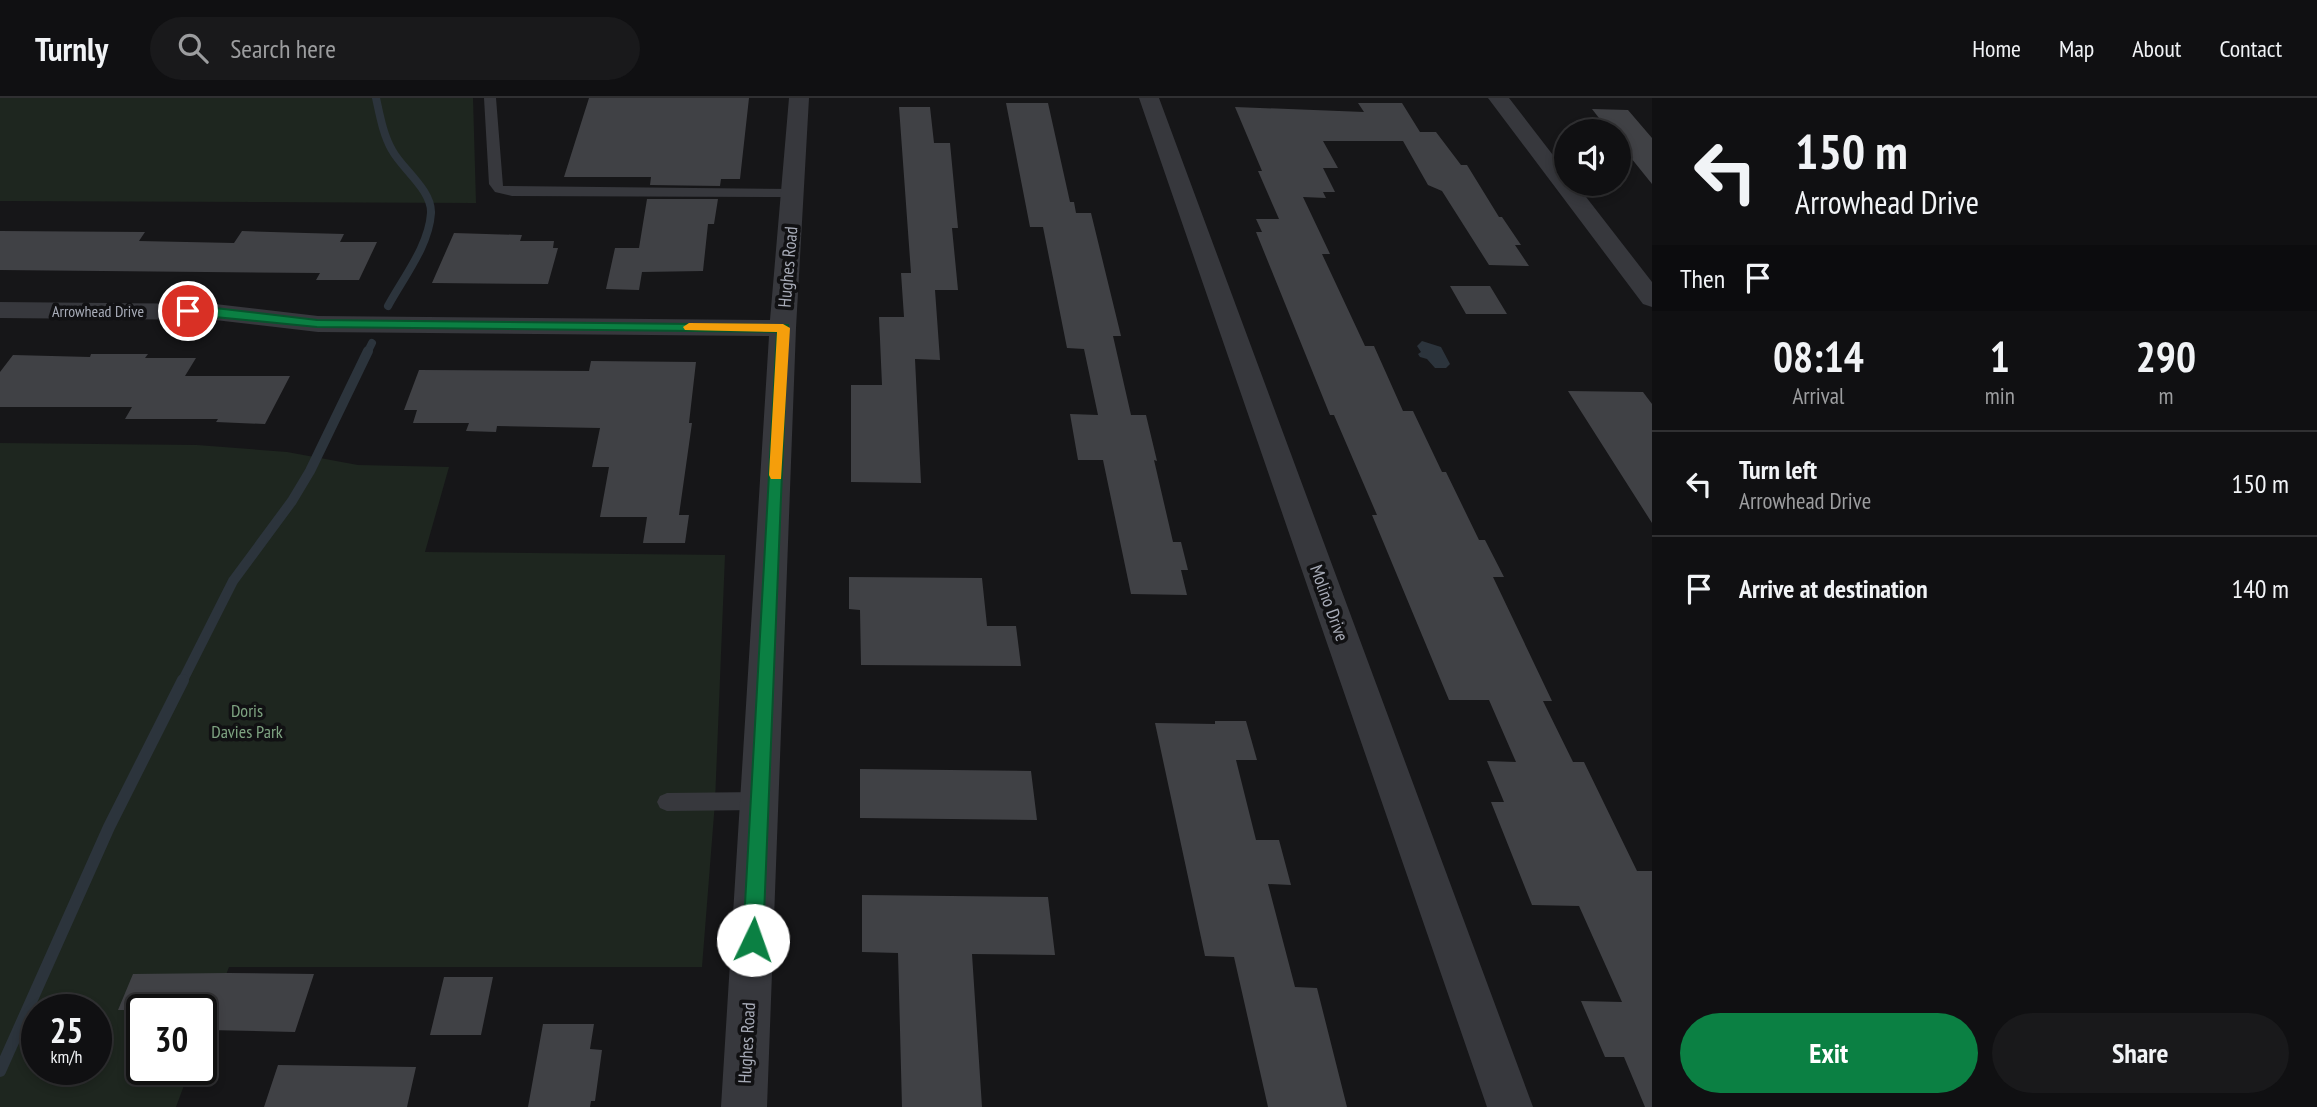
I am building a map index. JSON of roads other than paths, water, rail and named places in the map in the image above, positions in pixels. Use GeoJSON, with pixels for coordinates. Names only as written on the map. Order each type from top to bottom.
{"type":"FeatureCollection","features":[{"type":"Feature","properties":{"kind":"street","name":"Hughes Road"},"geometry":{"type":"LineString","coordinates":[[744,1107],[783,328],[799,98]]}},
{"type":"Feature","properties":{"kind":"street","name":"Molino Drive"},"geometry":{"type":"LineString","coordinates":[[1149,98],[1510,1107]]}},
{"type":"Feature","properties":{"kind":"street"},"geometry":{"type":"LineString","coordinates":[[1498,98],[1652,299]]}},
{"type":"Feature","properties":{"kind":"street","name":"Arrowhead Drive"},"geometry":{"type":"LineString","coordinates":[[0,310],[215,312],[317,324],[783,328]]}},
{"type":"Feature","properties":{"kind":"lane"},"geometry":{"type":"LineString","coordinates":[[491,98],[495,184],[499,189],[512,192],[794,193]]}},
{"type":"Feature","properties":{"kind":"lane"},"geometry":{"type":"LineString","coordinates":[[667,802],[760,801]]}},
{"type":"Feature","properties":{"kind":"waterway"},"geometry":{"type":"LineString","coordinates":[[376,98],[389,144],[427,196],[431,213],[426,238],[388,306]]}},
{"type":"Feature","properties":{"kind":"waterway"},"geometry":{"type":"LineString","coordinates":[[368,351],[372,343]]}},
{"type":"Feature","properties":{"kind":"waterway"},"geometry":{"type":"LineString","coordinates":[[182,682],[233,581],[292,501],[310,471],[368,351]]}},
{"type":"Feature","properties":{"kind":"waterway"},"geometry":{"type":"LineString","coordinates":[[0,1071],[109,827],[183,680]]}},
{"type":"Feature","properties":{"kind":"park label","name":"Doris Davies Park"},"geometry":{"type":"Point","coordinates":[247,721]}}]}
